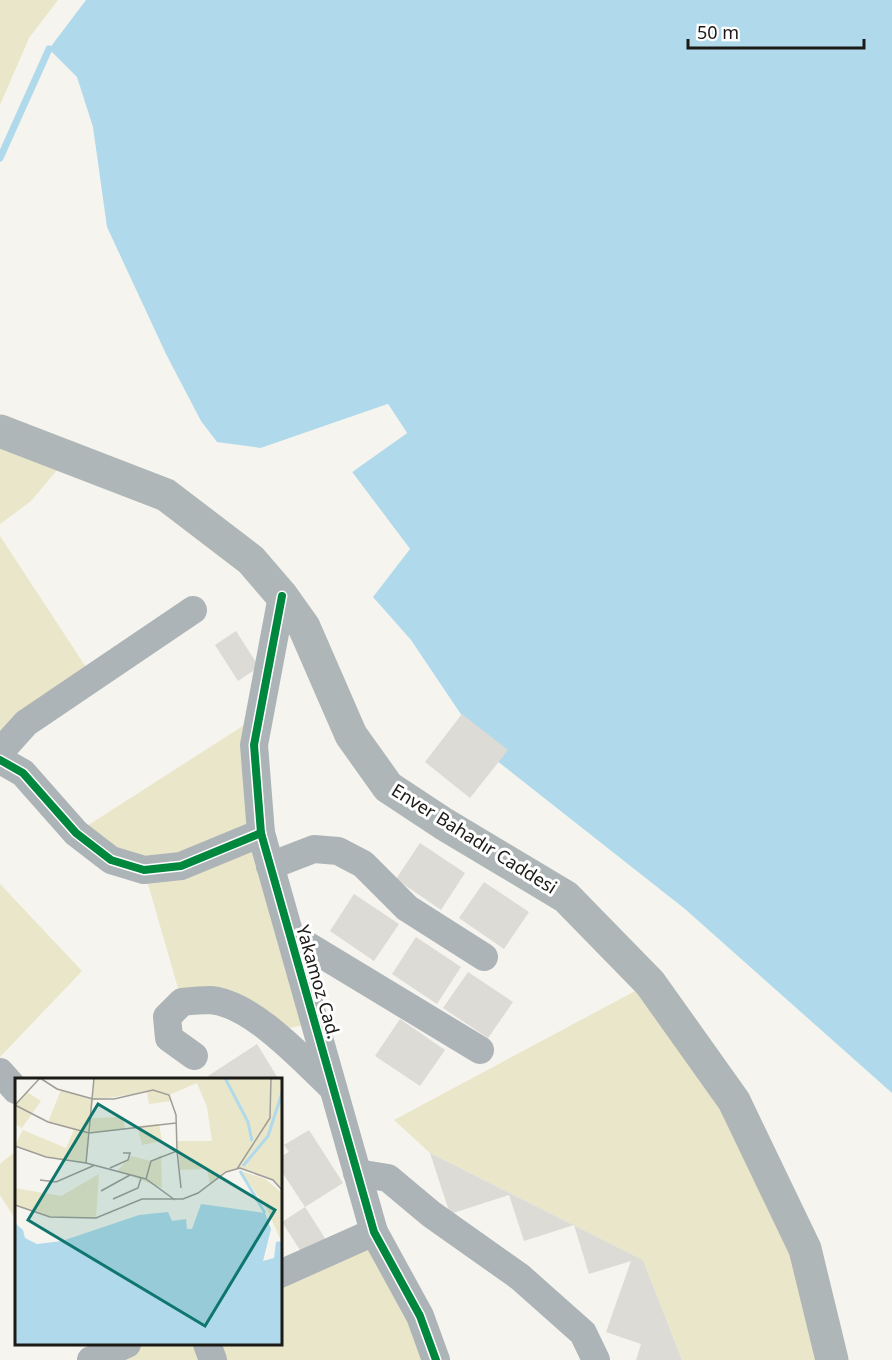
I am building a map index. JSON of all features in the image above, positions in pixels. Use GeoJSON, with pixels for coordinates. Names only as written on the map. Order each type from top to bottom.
{"type":"FeatureCollection","features":[{"type":"Feature","properties":{"kind":"main road","name":"Enver Bahadır Caddesi"},"geometry":{"type":"LineString","coordinates":[[0,430],[166,495],[251,560],[282,596],[304,627],[351,735],[388,787],[444,824],[566,897],[650,983],[734,1101],[805,1249],[832,1360]]}},
{"type":"Feature","properties":{"kind":"street","name":"Yakamoz Cad."},"geometry":{"type":"LineString","coordinates":[[282,596],[254,745],[261,833],[374,1232],[420,1316],[436,1360]]}},
{"type":"Feature","properties":{"kind":"street"},"geometry":{"type":"LineString","coordinates":[[0,752],[26,723],[193,610]]}},
{"type":"Feature","properties":{"kind":"street"},"geometry":{"type":"LineString","coordinates":[[0,760],[23,773],[76,833],[111,860],[144,870],[182,866],[261,833]]}},
{"type":"Feature","properties":{"kind":"street"},"geometry":{"type":"LineString","coordinates":[[270,866],[314,849],[338,851],[363,864],[407,908],[484,957]]}},
{"type":"Feature","properties":{"kind":"street"},"geometry":{"type":"LineString","coordinates":[[290,935],[480,1050]]}},
{"type":"Feature","properties":{"kind":"street"},"geometry":{"type":"LineString","coordinates":[[194,1056],[169,1038],[167,1017],[182,1002],[211,1000],[238,1008],[273,1031],[333,1088]]}},
{"type":"Feature","properties":{"kind":"street"},"geometry":{"type":"LineString","coordinates":[[0,1072],[15,1089]]}},
{"type":"Feature","properties":{"kind":"street"},"geometry":{"type":"LineString","coordinates":[[357,1173],[388,1178],[431,1215],[520,1277],[583,1333],[596,1360]]}},
{"type":"Feature","properties":{"kind":"street"},"geometry":{"type":"LineString","coordinates":[[282,1273],[374,1232]]}},
{"type":"Feature","properties":{"kind":"street"},"geometry":{"type":"LineString","coordinates":[[91,1360],[125,1345]]}},
{"type":"Feature","properties":{"kind":"street"},"geometry":{"type":"LineString","coordinates":[[207,1345],[213,1360]]}},
{"type":"Feature","properties":{"kind":"shaded area"},"geometry":{"type":"Polygon","coordinates":[[[0,0],[58,0],[29,38],[0,105],[0,0]]]}},
{"type":"Feature","properties":{"kind":"shaded area"},"geometry":{"type":"Polygon","coordinates":[[[0,431],[68,457],[31,501],[0,524],[0,431]]]}},
{"type":"Feature","properties":{"kind":"shaded area"},"geometry":{"type":"Polygon","coordinates":[[[0,536],[93,678],[0,752],[0,536]]]}},
{"type":"Feature","properties":{"kind":"shaded area"},"geometry":{"type":"Polygon","coordinates":[[[260,715],[254,745],[315,1023],[273,1031],[182,1002],[144,870],[76,833],[260,715]]]}},
{"type":"Feature","properties":{"kind":"shaded area"},"geometry":{"type":"Polygon","coordinates":[[[0,884],[82,971],[0,1057],[0,884]]]}},
{"type":"Feature","properties":{"kind":"shaded area"},"geometry":{"type":"Polygon","coordinates":[[[650,983],[734,1101],[832,1360],[682,1360],[643,1260],[430,1153],[394,1120],[650,983]]]}},
{"type":"Feature","properties":{"kind":"shaded area"},"geometry":{"type":"Polygon","coordinates":[[[15,1152],[15,1218],[0,1195],[0,1164],[15,1152]]]}},
{"type":"Feature","properties":{"kind":"shaded area"},"geometry":{"type":"Polygon","coordinates":[[[374,1232],[436,1360],[91,1360],[95,1345],[282,1345],[282,1274],[374,1232]]]}},
{"type":"Feature","properties":{"kind":"water"},"geometry":{"type":"Polygon","coordinates":[[[86,0],[892,0],[892,1093],[685,909],[487,753],[411,640],[373,597],[410,549],[352,472],[407,433],[388,404],[261,448],[217,442],[201,421],[166,354],[107,227],[93,127],[77,77],[49,49],[86,0]]]}},
{"type":"Feature","properties":{"kind":"pier"},"geometry":{"type":"Polygon","coordinates":[[[388,404],[407,433],[352,472],[410,549],[403,552],[406,549],[349,473],[403,432],[386,407],[259,451],[261,448],[388,404]]]}},
{"type":"Feature","properties":{"kind":"building"},"geometry":{"type":"Polygon","coordinates":[[[236,631],[259,667],[238,681],[215,645],[236,631]]]}},
{"type":"Feature","properties":{"kind":"building"},"geometry":{"type":"Polygon","coordinates":[[[462,714],[508,750],[470,798],[425,762],[462,714]]]}},
{"type":"Feature","properties":{"kind":"building"},"geometry":{"type":"Polygon","coordinates":[[[420,843],[465,873],[441,910],[396,879],[420,843]]]}},
{"type":"Feature","properties":{"kind":"building"},"geometry":{"type":"Polygon","coordinates":[[[484,882],[529,912],[504,949],[459,918],[484,882]]]}},
{"type":"Feature","properties":{"kind":"building"},"geometry":{"type":"Polygon","coordinates":[[[354,894],[399,924],[374,961],[330,931],[354,894]]]}},
{"type":"Feature","properties":{"kind":"building"},"geometry":{"type":"Polygon","coordinates":[[[416,937],[461,967],[437,1004],[392,974],[416,937]]]}},
{"type":"Feature","properties":{"kind":"building"},"geometry":{"type":"Polygon","coordinates":[[[468,972],[513,1002],[488,1038],[443,1008],[468,972]]]}},
{"type":"Feature","properties":{"kind":"building"},"geometry":{"type":"Polygon","coordinates":[[[400,1019],[445,1050],[420,1086],[375,1056],[400,1019]]]}},
{"type":"Feature","properties":{"kind":"building"},"geometry":{"type":"Polygon","coordinates":[[[257,1044],[278,1078],[209,1078],[208,1076],[257,1044]]]}},
{"type":"Feature","properties":{"kind":"building"},"geometry":{"type":"Polygon","coordinates":[[[309,1130],[343,1183],[305,1207],[282,1172],[282,1156],[289,1152],[284,1145],[309,1130]]]}},
{"type":"Feature","properties":{"kind":"building"},"geometry":{"type":"Polygon","coordinates":[[[430,1153],[574,1225],[524,1241],[509,1195],[450,1214],[430,1153]]]}},
{"type":"Feature","properties":{"kind":"building"},"geometry":{"type":"Polygon","coordinates":[[[305,1207],[330,1246],[307,1261],[282,1222],[305,1207]]]}},
{"type":"Feature","properties":{"kind":"building"},"geometry":{"type":"Polygon","coordinates":[[[574,1225],[643,1260],[682,1360],[636,1360],[641,1344],[606,1332],[631,1261],[589,1274],[574,1225]]]}},
{"type":"Feature","properties":{"kind":"waterway"},"geometry":{"type":"LineString","coordinates":[[0,158],[49,49]]}},
{"type":"Feature","properties":{"kind":"cycle path"},"geometry":{"type":"LineString","coordinates":[[282,596],[254,745],[261,833],[374,1232],[420,1316],[436,1360]]}},
{"type":"Feature","properties":{"kind":"cycle path"},"geometry":{"type":"LineString","coordinates":[[0,760],[23,773],[76,833],[111,860],[144,870],[181,866],[261,833]]}}]}
